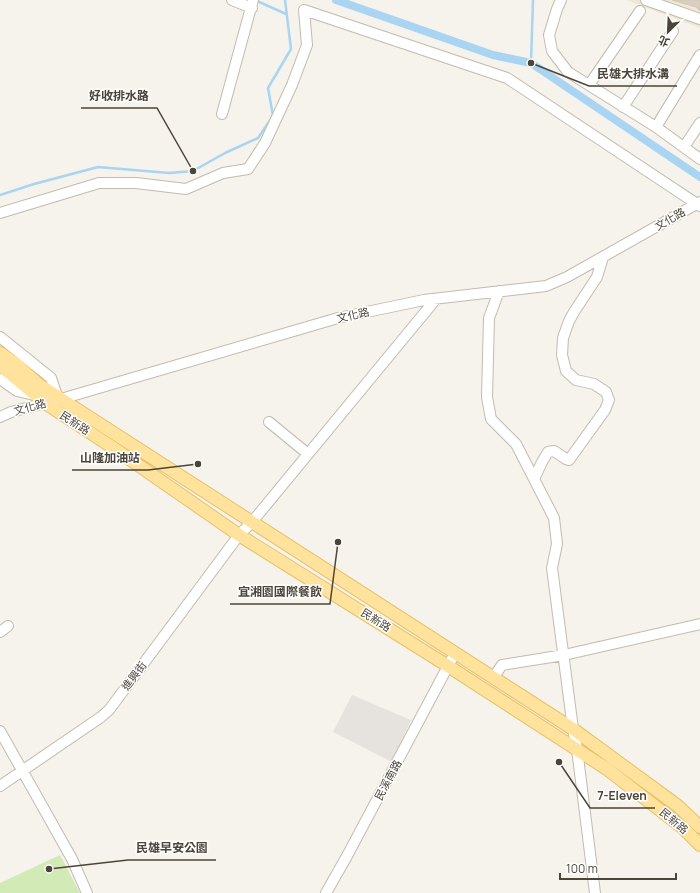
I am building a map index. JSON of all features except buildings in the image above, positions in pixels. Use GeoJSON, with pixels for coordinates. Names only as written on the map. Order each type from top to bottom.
{"type":"FeatureCollection","features":[{"type":"Feature","properties":{"kind":"main road"},"geometry":{"type":"LineString","coordinates":[[0,353],[7,369]]}},
{"type":"Feature","properties":{"kind":"main road","name":"民新路"},"geometry":{"type":"LineString","coordinates":[[7,369],[38,384],[573,729],[678,806],[700,827]]}},
{"type":"Feature","properties":{"kind":"main road","name":"民新路"},"geometry":{"type":"LineString","coordinates":[[7,369],[34,395],[45,403],[116,449],[239,535],[448,666],[607,769],[683,828],[700,845]]}},
{"type":"Feature","properties":{"kind":"street"},"geometry":{"type":"LineString","coordinates":[[222,114],[253,4],[232,0]]}},
{"type":"Feature","properties":{"kind":"street"},"geometry":{"type":"LineString","coordinates":[[561,0],[549,35],[552,51],[568,72],[656,127],[700,159]]}},
{"type":"Feature","properties":{"kind":"street"},"geometry":{"type":"LineString","coordinates":[[646,0],[700,19]]}},
{"type":"Feature","properties":{"kind":"street"},"geometry":{"type":"LineString","coordinates":[[0,213],[99,183],[136,184],[186,189],[223,173],[248,170],[265,143],[292,85],[307,45],[304,10],[507,78],[699,204]]}},
{"type":"Feature","properties":{"kind":"street"},"geometry":{"type":"LineString","coordinates":[[589,85],[640,12]]}},
{"type":"Feature","properties":{"kind":"street"},"geometry":{"type":"LineString","coordinates":[[623,106],[673,32]]}},
{"type":"Feature","properties":{"kind":"street"},"geometry":{"type":"LineString","coordinates":[[656,127],[700,55]]}},
{"type":"Feature","properties":{"kind":"street"},"geometry":{"type":"LineString","coordinates":[[684,147],[700,123]]}},
{"type":"Feature","properties":{"kind":"street","name":"文化路"},"geometry":{"type":"LineString","coordinates":[[0,417],[11,412],[338,318],[424,300],[546,286],[567,277],[699,204]]}},
{"type":"Feature","properties":{"kind":"street"},"geometry":{"type":"LineString","coordinates":[[534,480],[548,452],[554,451],[570,460],[605,410],[609,400],[606,392],[594,384],[576,380],[566,371],[562,355],[563,338],[569,321],[597,277],[603,257]]}},
{"type":"Feature","properties":{"kind":"street"},"geometry":{"type":"LineString","coordinates":[[499,291],[489,318],[487,397],[489,412],[491,419],[516,444],[554,518],[557,544],[552,568],[595,893]]}},
{"type":"Feature","properties":{"kind":"street","name":"進興街"},"geometry":{"type":"LineString","coordinates":[[0,786],[109,710],[239,535],[252,522],[436,299]]}},
{"type":"Feature","properties":{"kind":"street"},"geometry":{"type":"LineString","coordinates":[[0,337],[51,378],[59,398]]}},
{"type":"Feature","properties":{"kind":"street"},"geometry":{"type":"LineString","coordinates":[[0,344],[7,369]]}},
{"type":"Feature","properties":{"kind":"street"},"geometry":{"type":"LineString","coordinates":[[268,422],[308,454]]}},
{"type":"Feature","properties":{"kind":"street"},"geometry":{"type":"LineString","coordinates":[[493,678],[502,665],[564,655],[700,624]]}},
{"type":"Feature","properties":{"kind":"street","name":"民溪南路"},"geometry":{"type":"LineString","coordinates":[[326,893],[455,654]]}},
{"type":"Feature","properties":{"kind":"street"},"geometry":{"type":"LineString","coordinates":[[0,731],[72,859],[87,893]]}},
{"type":"Feature","properties":{"kind":"shaded area"},"geometry":{"type":"Polygon","coordinates":[[[626,0],[700,0],[700,28],[626,0]]]}},
{"type":"Feature","properties":{"kind":"shaded area"},"geometry":{"type":"Polygon","coordinates":[[[352,695],[411,720],[392,762],[333,732],[352,695]]]}},
{"type":"Feature","properties":{"kind":"green space"},"geometry":{"type":"Polygon","coordinates":[[[60,855],[80,893],[0,893],[0,883],[60,855]]]}},
{"type":"Feature","properties":{"kind":"waterway"},"geometry":{"type":"LineString","coordinates":[[255,0],[286,14]]}},
{"type":"Feature","properties":{"kind":"waterway"},"geometry":{"type":"LineString","coordinates":[[0,195],[34,184],[98,167],[169,173],[193,171],[225,153],[258,138],[273,116],[268,88],[291,49],[285,0]]}},
{"type":"Feature","properties":{"kind":"waterway"},"geometry":{"type":"LineString","coordinates":[[336,0],[493,55],[531,63],[700,177]]}},
{"type":"Feature","properties":{"kind":"waterway"},"geometry":{"type":"LineString","coordinates":[[531,63],[533,0]]}},
{"type":"Feature","properties":{"kind":"place","name":"民雄大排水溝"},"geometry":{"type":"Point","coordinates":[531,63]}},
{"type":"Feature","properties":{"kind":"place","name":"好收排水路"},"geometry":{"type":"Point","coordinates":[193,171]}},
{"type":"Feature","properties":{"kind":"place","name":"山隆加油站"},"geometry":{"type":"Point","coordinates":[198,464]}},
{"type":"Feature","properties":{"kind":"place","name":"宜湘園國際餐飲"},"geometry":{"type":"Point","coordinates":[338,542]}},
{"type":"Feature","properties":{"kind":"place","name":"7-Eleven"},"geometry":{"type":"Point","coordinates":[559,762]}},
{"type":"Feature","properties":{"kind":"place","name":"民雄早安公園"},"geometry":{"type":"Point","coordinates":[49,869]}}]}
